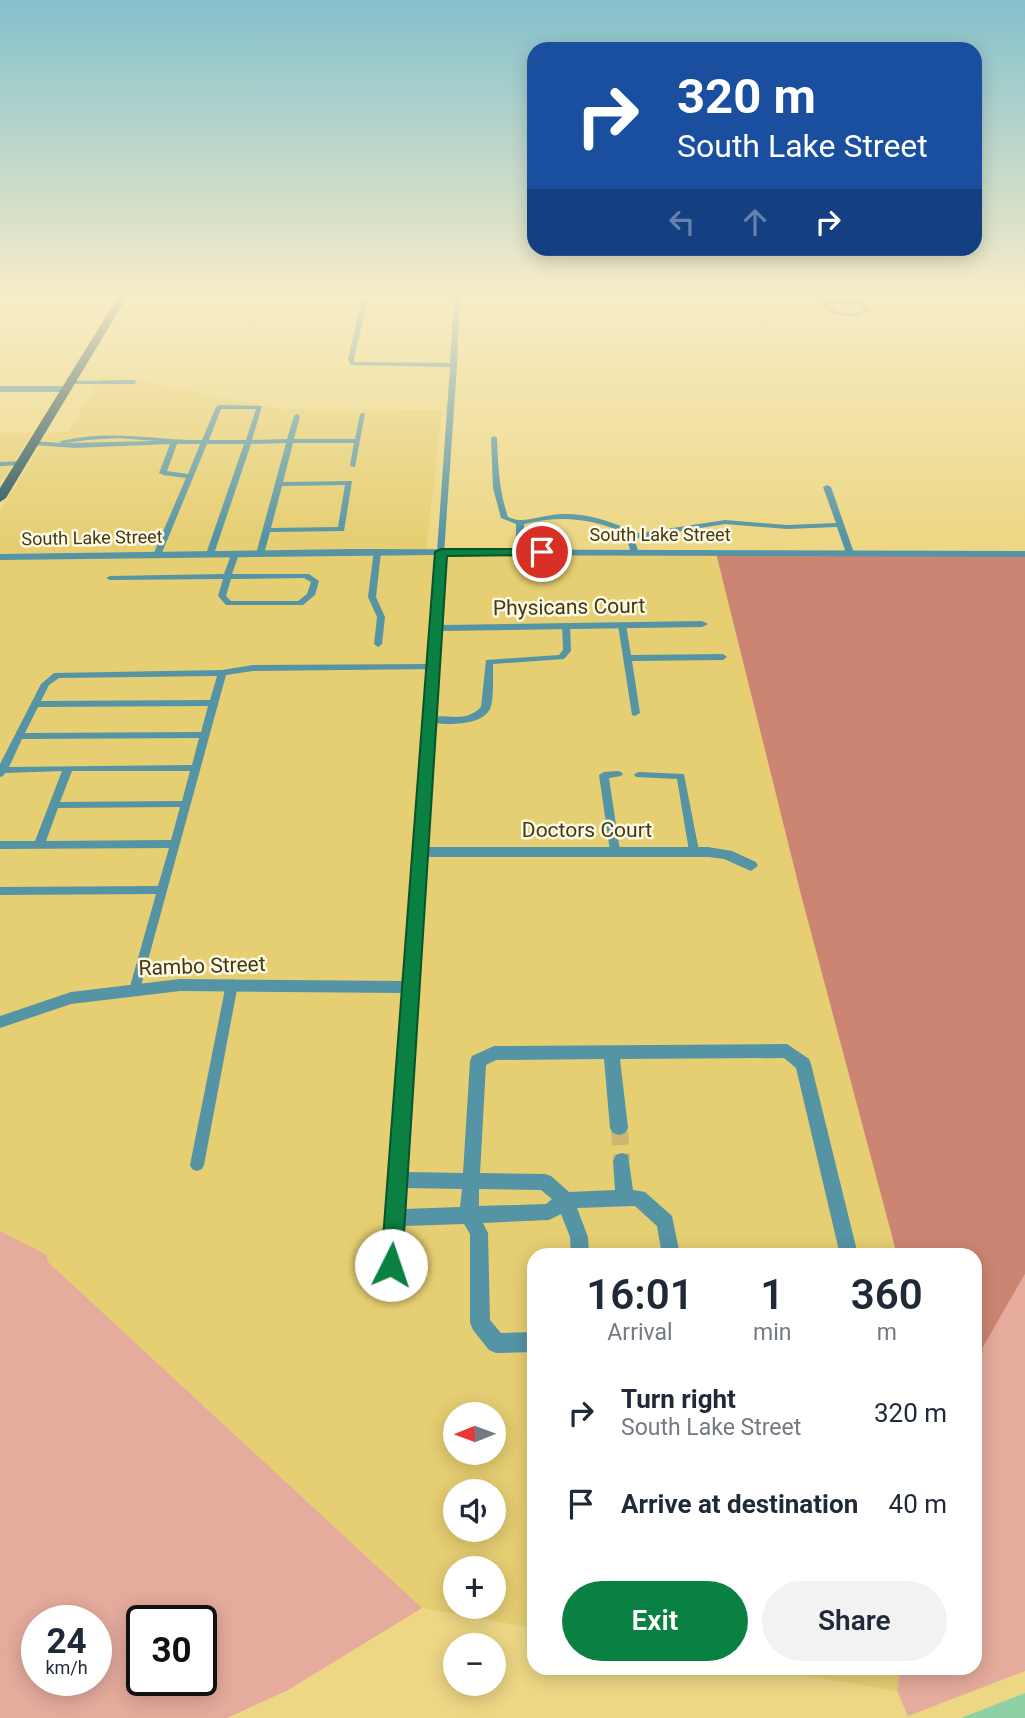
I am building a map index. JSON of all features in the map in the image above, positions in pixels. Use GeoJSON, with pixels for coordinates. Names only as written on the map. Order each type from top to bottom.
{"type":"FeatureCollection","features":[{"type":"Feature","properties":{"kind":"main road"},"geometry":{"type":"LineString","coordinates":[[0,498],[75,377]]}},
{"type":"Feature","properties":{"kind":"street"},"geometry":{"type":"LineString","coordinates":[[0,389],[70,386]]}},
{"type":"Feature","properties":{"kind":"street","name":"South Lake Street"},"geometry":{"type":"LineString","coordinates":[[0,557],[377,552],[1025,554]]}},
{"type":"Feature","properties":{"kind":"street"},"geometry":{"type":"LineString","coordinates":[[391,1265],[441,552]]}},
{"type":"Feature","properties":{"kind":"street","name":"Physicans Court"},"geometry":{"type":"LineString","coordinates":[[436,628],[702,624]]}},
{"type":"Feature","properties":{"kind":"street","name":"Doctors Court"},"geometry":{"type":"LineString","coordinates":[[420,852],[695,851],[727,854],[751,866]]}},
{"type":"Feature","properties":{"kind":"street","name":"Rambo Street"},"geometry":{"type":"LineString","coordinates":[[0,1022],[71,998],[135,989],[232,984],[411,987]]}},
{"type":"Feature","properties":{"kind":"street"},"geometry":{"type":"LineString","coordinates":[[527,1342],[496,1343],[480,1323],[479,1233],[469,1215],[478,1061],[494,1053],[787,1051],[803,1064],[847,1248]]}},
{"type":"Feature","properties":{"kind":"street"},"geometry":{"type":"LineString","coordinates":[[611,1052],[619,1128]]}},
{"type":"Feature","properties":{"kind":"street"},"geometry":{"type":"LineString","coordinates":[[622,1161],[625,1198]]}},
{"type":"Feature","properties":{"kind":"street"},"geometry":{"type":"LineString","coordinates":[[397,1180],[545,1182],[565,1200],[579,1237],[580,1248]]}},
{"type":"Feature","properties":{"kind":"street"},"geometry":{"type":"LineString","coordinates":[[395,1218],[549,1212],[565,1200],[639,1198],[666,1222],[670,1248]]}},
{"type":"Feature","properties":{"kind":"lane"},"geometry":{"type":"LineString","coordinates":[[441,552],[453,377]]}},
{"type":"Feature","properties":{"kind":"lane"},"geometry":{"type":"LineString","coordinates":[[70,386],[134,382]]}},
{"type":"Feature","properties":{"kind":"lane"},"geometry":{"type":"LineString","coordinates":[[157,555],[219,407],[260,407],[210,554]]}},
{"type":"Feature","properties":{"kind":"lane"},"geometry":{"type":"LineString","coordinates":[[353,466],[363,414]]}},
{"type":"Feature","properties":{"kind":"lane"},"geometry":{"type":"LineString","coordinates":[[260,554],[296,416]]}},
{"type":"Feature","properties":{"kind":"lane"},"geometry":{"type":"LineString","coordinates":[[494,438],[494,475],[499,504],[505,518],[520,523],[546,516],[573,514],[601,519],[628,533],[635,553]]}},
{"type":"Feature","properties":{"kind":"lane"},"geometry":{"type":"LineString","coordinates":[[34,443],[63,442],[75,446],[135,442],[358,441]]}},
{"type":"Feature","properties":{"kind":"lane"},"geometry":{"type":"LineString","coordinates":[[174,442],[163,473],[191,476]]}},
{"type":"Feature","properties":{"kind":"lane"},"geometry":{"type":"LineString","coordinates":[[0,464],[21,464]]}},
{"type":"Feature","properties":{"kind":"lane"},"geometry":{"type":"LineString","coordinates":[[266,530],[341,529],[349,483],[279,484]]}},
{"type":"Feature","properties":{"kind":"lane"},"geometry":{"type":"LineString","coordinates":[[827,487],[850,553]]}},
{"type":"Feature","properties":{"kind":"lane"},"geometry":{"type":"LineString","coordinates":[[629,537],[724,522],[787,527],[840,525]]}},
{"type":"Feature","properties":{"kind":"lane"},"geometry":{"type":"LineString","coordinates":[[519,552],[520,523]]}},
{"type":"Feature","properties":{"kind":"lane"},"geometry":{"type":"LineString","coordinates":[[377,552],[372,597],[381,617],[377,644]]}},
{"type":"Feature","properties":{"kind":"lane"},"geometry":{"type":"LineString","coordinates":[[110,578],[228,576],[306,576],[315,581],[311,595],[300,603],[229,603],[222,596],[228,576],[235,554]]}},
{"type":"Feature","properties":{"kind":"lane"},"geometry":{"type":"LineString","coordinates":[[622,625],[635,713]]}},
{"type":"Feature","properties":{"kind":"lane"},"geometry":{"type":"LineString","coordinates":[[429,720],[468,719],[481,715],[486,708],[489,662],[561,657],[567,650],[566,626]]}},
{"type":"Feature","properties":{"kind":"lane"},"geometry":{"type":"LineString","coordinates":[[627,658],[723,657]]}},
{"type":"Feature","properties":{"kind":"lane"},"geometry":{"type":"LineString","coordinates":[[196,768],[68,768],[1,772],[45,684],[57,675],[222,673],[253,668],[433,667]]}},
{"type":"Feature","properties":{"kind":"lane"},"geometry":{"type":"LineString","coordinates":[[135,989],[222,673]]}},
{"type":"Feature","properties":{"kind":"lane"},"geometry":{"type":"LineString","coordinates":[[35,704],[214,703]]}},
{"type":"Feature","properties":{"kind":"lane"},"geometry":{"type":"LineString","coordinates":[[19,736],[205,735]]}},
{"type":"Feature","properties":{"kind":"lane"},"geometry":{"type":"LineString","coordinates":[[38,845],[68,768]]}},
{"type":"Feature","properties":{"kind":"lane"},"geometry":{"type":"LineString","coordinates":[[615,851],[604,775],[618,774]]}},
{"type":"Feature","properties":{"kind":"lane"},"geometry":{"type":"LineString","coordinates":[[639,775],[681,776],[695,851]]}},
{"type":"Feature","properties":{"kind":"lane"},"geometry":{"type":"LineString","coordinates":[[54,806],[186,804]]}},
{"type":"Feature","properties":{"kind":"lane"},"geometry":{"type":"LineString","coordinates":[[0,845],[175,844]]}},
{"type":"Feature","properties":{"kind":"lane"},"geometry":{"type":"LineString","coordinates":[[0,891],[162,890]]}},
{"type":"Feature","properties":{"kind":"lane"},"geometry":{"type":"LineString","coordinates":[[197,1165],[232,984]]}},
{"type":"Feature","properties":{"kind":"shaded area"},"geometry":{"type":"Polygon","coordinates":[[[101,377],[119,377],[279,409],[442,410],[426,553],[716,553],[801,895],[895,1248],[527,1248],[527,1627],[484,1619],[506,1619],[506,1556],[443,1556],[443,1612],[422,1608],[47,1261],[47,1255],[0,1231],[0,511],[48,433],[68,432],[101,377]]]}},
{"type":"Feature","properties":{"kind":"shaded area"},"geometry":{"type":"Polygon","coordinates":[[[0,433],[32,433],[0,484],[0,433]]]}},
{"type":"Feature","properties":{"kind":"shaded area"},"geometry":{"type":"Polygon","coordinates":[[[716,553],[1025,554],[1025,1274],[982,1349],[982,1248],[895,1248],[801,895],[716,553]]]}},
{"type":"Feature","properties":{"kind":"shaded area"},"geometry":{"type":"Polygon","coordinates":[[[0,1231],[47,1255],[47,1261],[422,1608],[288,1690],[227,1718],[0,1718],[0,1231]]]}},
{"type":"Feature","properties":{"kind":"shaded area"},"geometry":{"type":"Polygon","coordinates":[[[1025,1274],[1025,1671],[908,1716],[897,1691],[900,1675],[982,1675],[982,1349],[1025,1274]]]}},
{"type":"Feature","properties":{"kind":"shaded area"},"geometry":{"type":"Polygon","coordinates":[[[804,1675],[900,1675],[897,1691],[804,1675]]]}},
{"type":"Feature","properties":{"kind":"shaded area"},"geometry":{"type":"Polygon","coordinates":[[[1025,1693],[1025,1718],[961,1718],[1025,1693]]]}},
{"type":"Feature","properties":{"kind":"tunnel"},"geometry":{"type":"LineString","coordinates":[[619,1128],[622,1161]]}},
{"type":"Feature","properties":{"kind":"route"},"geometry":{"type":"LineString","coordinates":[[391,1265],[441,552],[542,552]]}}]}
